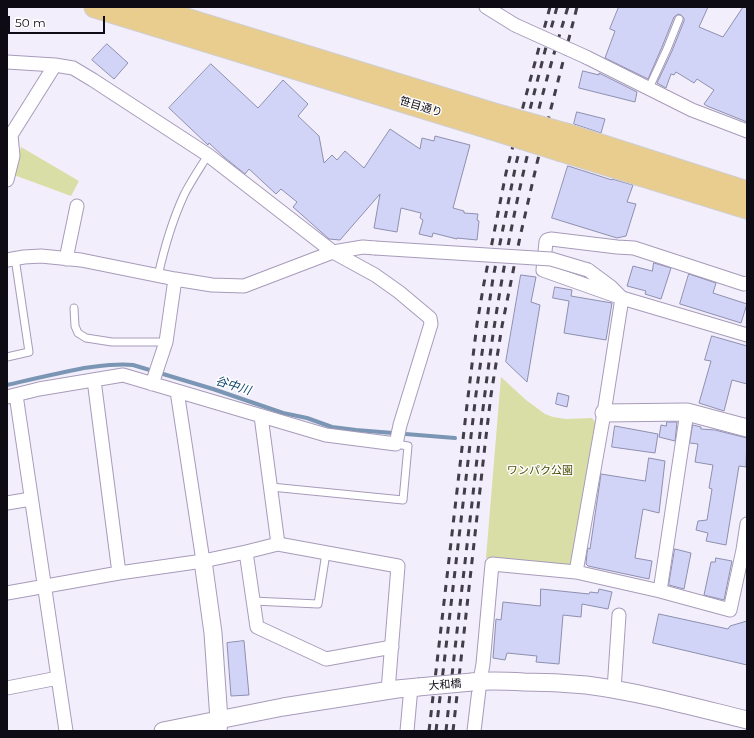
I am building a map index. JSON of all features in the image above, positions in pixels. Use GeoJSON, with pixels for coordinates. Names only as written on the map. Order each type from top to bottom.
{"type":"FeatureCollection","features":[{"type":"Feature","properties":{"kind":"main road","name":"笹目通り"},"geometry":{"type":"LineString","coordinates":[[95,7],[490,120]]}},
{"type":"Feature","properties":{"kind":"main road","name":"笹目通り"},"geometry":{"type":"LineString","coordinates":[[147,7],[564,143],[747,192]]}},
{"type":"Feature","properties":{"kind":"main road","name":"笹目通り"},"geometry":{"type":"LineString","coordinates":[[564,143],[747,208]]}},
{"type":"Feature","properties":{"kind":"street"},"geometry":{"type":"LineString","coordinates":[[494,9],[515,25],[586,57],[692,110],[747,132]]}},
{"type":"Feature","properties":{"kind":"street"},"geometry":{"type":"LineString","coordinates":[[7,62],[55,65],[73,68],[93,80],[208,155],[333,252],[347,258],[399,292],[430,318],[431,324],[400,425],[396,444],[326,435],[177,391],[153,381],[123,375],[39,389],[11,396],[31,498],[66,731]]}},
{"type":"Feature","properties":{"kind":"street"},"geometry":{"type":"LineString","coordinates":[[7,180],[13,156],[11,135],[55,65]]}},
{"type":"Feature","properties":{"kind":"street"},"geometry":{"type":"LineString","coordinates":[[66,259],[77,206]]}},
{"type":"Feature","properties":{"kind":"street"},"geometry":{"type":"LineString","coordinates":[[747,283],[744,284],[634,248],[551,239],[547,240],[546,242],[543,270],[622,298],[747,335]]}},
{"type":"Feature","properties":{"kind":"street"},"geometry":{"type":"LineString","coordinates":[[11,259],[41,256],[82,260],[175,280],[212,285],[244,286],[333,252],[362,247],[551,259],[588,270],[611,287],[622,298]]}},
{"type":"Feature","properties":{"kind":"street"},"geometry":{"type":"LineString","coordinates":[[153,381],[166,342],[175,280]]}},
{"type":"Feature","properties":{"kind":"street"},"geometry":{"type":"LineString","coordinates":[[576,572],[604,413],[622,298]]}},
{"type":"Feature","properties":{"kind":"street"},"geometry":{"type":"LineString","coordinates":[[94,380],[119,573]]}},
{"type":"Feature","properties":{"kind":"street"},"geometry":{"type":"LineString","coordinates":[[177,391],[213,633],[218,726]]}},
{"type":"Feature","properties":{"kind":"street"},"geometry":{"type":"LineString","coordinates":[[604,413],[687,412],[747,428]]}},
{"type":"Feature","properties":{"kind":"street"},"geometry":{"type":"LineString","coordinates":[[660,591],[687,412]]}},
{"type":"Feature","properties":{"kind":"street"},"geometry":{"type":"LineString","coordinates":[[261,416],[278,544]]}},
{"type":"Feature","properties":{"kind":"street"},"geometry":{"type":"LineString","coordinates":[[7,503],[31,498]]}},
{"type":"Feature","properties":{"kind":"street"},"geometry":{"type":"LineString","coordinates":[[474,731],[476,682],[483,664],[492,564],[576,572],[660,591],[730,610],[745,551],[747,524]]}},
{"type":"Feature","properties":{"kind":"street"},"geometry":{"type":"LineString","coordinates":[[7,593],[119,573],[203,561],[278,544],[398,566],[388,691]]}},
{"type":"Feature","properties":{"kind":"street"},"geometry":{"type":"LineString","coordinates":[[246,552],[257,627],[326,660],[392,647]]}},
{"type":"Feature","properties":{"kind":"street"},"geometry":{"type":"LineString","coordinates":[[614,690],[619,615]]}},
{"type":"Feature","properties":{"kind":"street"},"geometry":{"type":"LineString","coordinates":[[7,688],[58,678]]}},
{"type":"Feature","properties":{"kind":"street","name":"大和橋"},"geometry":{"type":"LineString","coordinates":[[163,731],[218,726],[283,707],[414,687],[476,682],[553,682],[586,686],[650,697],[747,720]]}},
{"type":"Feature","properties":{"kind":"street"},"geometry":{"type":"LineString","coordinates":[[407,731],[414,687]]}},
{"type":"Feature","properties":{"kind":"lane"},"geometry":{"type":"LineString","coordinates":[[649,88],[679,19]]}},
{"type":"Feature","properties":{"kind":"lane"},"geometry":{"type":"LineString","coordinates":[[158,276],[173,224],[184,196],[208,155]]}},
{"type":"Feature","properties":{"kind":"lane"},"geometry":{"type":"LineString","coordinates":[[7,357],[29,352],[11,259]]}},
{"type":"Feature","properties":{"kind":"lane"},"geometry":{"type":"LineString","coordinates":[[74,308],[75,326],[78,333],[86,338],[112,342],[166,342]]}},
{"type":"Feature","properties":{"kind":"lane"},"geometry":{"type":"LineString","coordinates":[[271,487],[403,500],[408,446],[396,444]]}},
{"type":"Feature","properties":{"kind":"lane"},"geometry":{"type":"LineString","coordinates":[[253,601],[318,604],[326,553]]}},
{"type":"Feature","properties":{"kind":"green space"},"geometry":{"type":"Polygon","coordinates":[[[21,147],[79,181],[71,196],[14,175],[21,147]]]}},
{"type":"Feature","properties":{"kind":"green space","name":"ワンパク公園"},"geometry":{"type":"Polygon","coordinates":[[[501,377],[526,400],[545,414],[566,419],[592,418],[596,423],[572,563],[568,566],[486,558],[501,377]]]}},
{"type":"Feature","properties":{"kind":"building"},"geometry":{"type":"Polygon","coordinates":[[[619,7],[708,7],[699,27],[723,37],[743,7],[747,7],[747,122],[704,104],[714,90],[697,79],[694,83],[676,72],[674,75],[671,74],[666,88],[657,83],[684,21],[684,18],[681,15],[678,14],[674,17],[648,79],[605,58],[615,31],[610,29],[619,7]]]}},
{"type":"Feature","properties":{"kind":"building"},"geometry":{"type":"Polygon","coordinates":[[[107,44],[128,63],[114,79],[92,60],[107,44]]]}},
{"type":"Feature","properties":{"kind":"building"},"geometry":{"type":"Polygon","coordinates":[[[211,64],[258,108],[283,80],[308,104],[298,116],[319,136],[324,163],[332,155],[337,160],[345,151],[364,168],[390,129],[420,149],[422,138],[434,141],[435,136],[470,145],[453,208],[464,211],[464,213],[478,214],[477,220],[479,221],[477,240],[457,239],[433,233],[432,237],[419,234],[423,220],[420,218],[421,213],[401,208],[397,232],[374,228],[380,194],[340,240],[329,239],[293,207],[297,202],[281,189],[276,194],[249,169],[245,174],[209,143],[208,145],[169,108],[211,64]]]}},
{"type":"Feature","properties":{"kind":"building"},"geometry":{"type":"Polygon","coordinates":[[[583,71],[599,75],[599,73],[637,92],[635,102],[579,88],[583,71]]]}},
{"type":"Feature","properties":{"kind":"building"},"geometry":{"type":"Polygon","coordinates":[[[577,112],[605,119],[601,133],[574,124],[577,112]]]}},
{"type":"Feature","properties":{"kind":"building"},"geometry":{"type":"Polygon","coordinates":[[[568,166],[633,185],[627,202],[636,204],[626,236],[617,238],[552,218],[568,166]]]}},
{"type":"Feature","properties":{"kind":"building"},"geometry":{"type":"Polygon","coordinates":[[[654,263],[671,268],[661,299],[645,294],[646,291],[627,286],[633,266],[652,271],[654,263]]]}},
{"type":"Feature","properties":{"kind":"building"},"geometry":{"type":"Polygon","coordinates":[[[689,274],[716,283],[713,293],[747,304],[741,323],[680,304],[689,274]]]}},
{"type":"Feature","properties":{"kind":"building"},"geometry":{"type":"Polygon","coordinates":[[[521,275],[536,277],[531,302],[540,305],[527,382],[506,362],[521,275]]]}},
{"type":"Feature","properties":{"kind":"building"},"geometry":{"type":"Polygon","coordinates":[[[555,287],[572,290],[571,296],[612,303],[606,340],[564,333],[569,301],[553,298],[555,287]]]}},
{"type":"Feature","properties":{"kind":"building"},"geometry":{"type":"Polygon","coordinates":[[[712,336],[747,346],[747,384],[732,380],[724,411],[699,403],[711,361],[705,360],[712,336]]]}},
{"type":"Feature","properties":{"kind":"building"},"geometry":{"type":"Polygon","coordinates":[[[558,393],[569,396],[567,407],[556,404],[558,393]]]}},
{"type":"Feature","properties":{"kind":"building"},"geometry":{"type":"Polygon","coordinates":[[[667,422],[677,422],[675,441],[659,437],[661,425],[666,426],[667,422]]]}},
{"type":"Feature","properties":{"kind":"building"},"geometry":{"type":"Polygon","coordinates":[[[693,425],[701,427],[701,429],[715,430],[747,438],[746,467],[739,466],[726,545],[706,541],[708,533],[696,530],[698,521],[707,520],[712,489],[709,488],[713,465],[695,462],[698,444],[690,443],[693,425]]]}},
{"type":"Feature","properties":{"kind":"building"},"geometry":{"type":"Polygon","coordinates":[[[615,426],[658,434],[655,453],[612,447],[615,426]]]}},
{"type":"Feature","properties":{"kind":"building"},"geometry":{"type":"Polygon","coordinates":[[[649,458],[665,461],[659,513],[643,509],[635,558],[652,561],[649,579],[588,566],[586,564],[587,553],[588,548],[590,549],[601,474],[645,481],[649,458]]]}},
{"type":"Feature","properties":{"kind":"building"},"geometry":{"type":"Polygon","coordinates":[[[675,549],[691,553],[684,589],[669,585],[675,549]]]}},
{"type":"Feature","properties":{"kind":"building"},"geometry":{"type":"Polygon","coordinates":[[[716,558],[732,561],[724,600],[704,595],[711,562],[715,562],[716,558]]]}},
{"type":"Feature","properties":{"kind":"building"},"geometry":{"type":"Polygon","coordinates":[[[541,589],[589,594],[590,592],[598,593],[599,589],[612,592],[608,609],[582,604],[581,617],[563,615],[559,664],[536,662],[537,656],[507,653],[505,660],[493,658],[496,619],[501,620],[503,602],[540,606],[541,589]]]}},
{"type":"Feature","properties":{"kind":"building"},"geometry":{"type":"Polygon","coordinates":[[[659,614],[728,629],[730,626],[747,621],[747,665],[653,643],[659,614]]]}},
{"type":"Feature","properties":{"kind":"building"},"geometry":{"type":"Polygon","coordinates":[[[244,641],[249,695],[231,696],[227,643],[244,641]]]}},
{"type":"Feature","properties":{"kind":"waterway","name":"谷中川"},"geometry":{"type":"LineString","coordinates":[[7,385],[84,368],[127,364],[213,389],[283,413],[307,418],[332,427],[455,438]]}},
{"type":"Feature","properties":{"kind":"railway"},"geometry":{"type":"LineString","coordinates":[[429,731],[477,324],[506,173],[550,7]]}},
{"type":"Feature","properties":{"kind":"railway"},"geometry":{"type":"LineString","coordinates":[[436,731],[476,394],[493,278],[516,164],[557,7]]}},
{"type":"Feature","properties":{"kind":"railway"},"geometry":{"type":"LineString","coordinates":[[446,731],[481,423],[506,255],[529,148],[547,77],[568,7]]}},
{"type":"Feature","properties":{"kind":"railway"},"geometry":{"type":"LineString","coordinates":[[453,731],[491,395],[502,326],[537,163],[577,7]]}}]}
